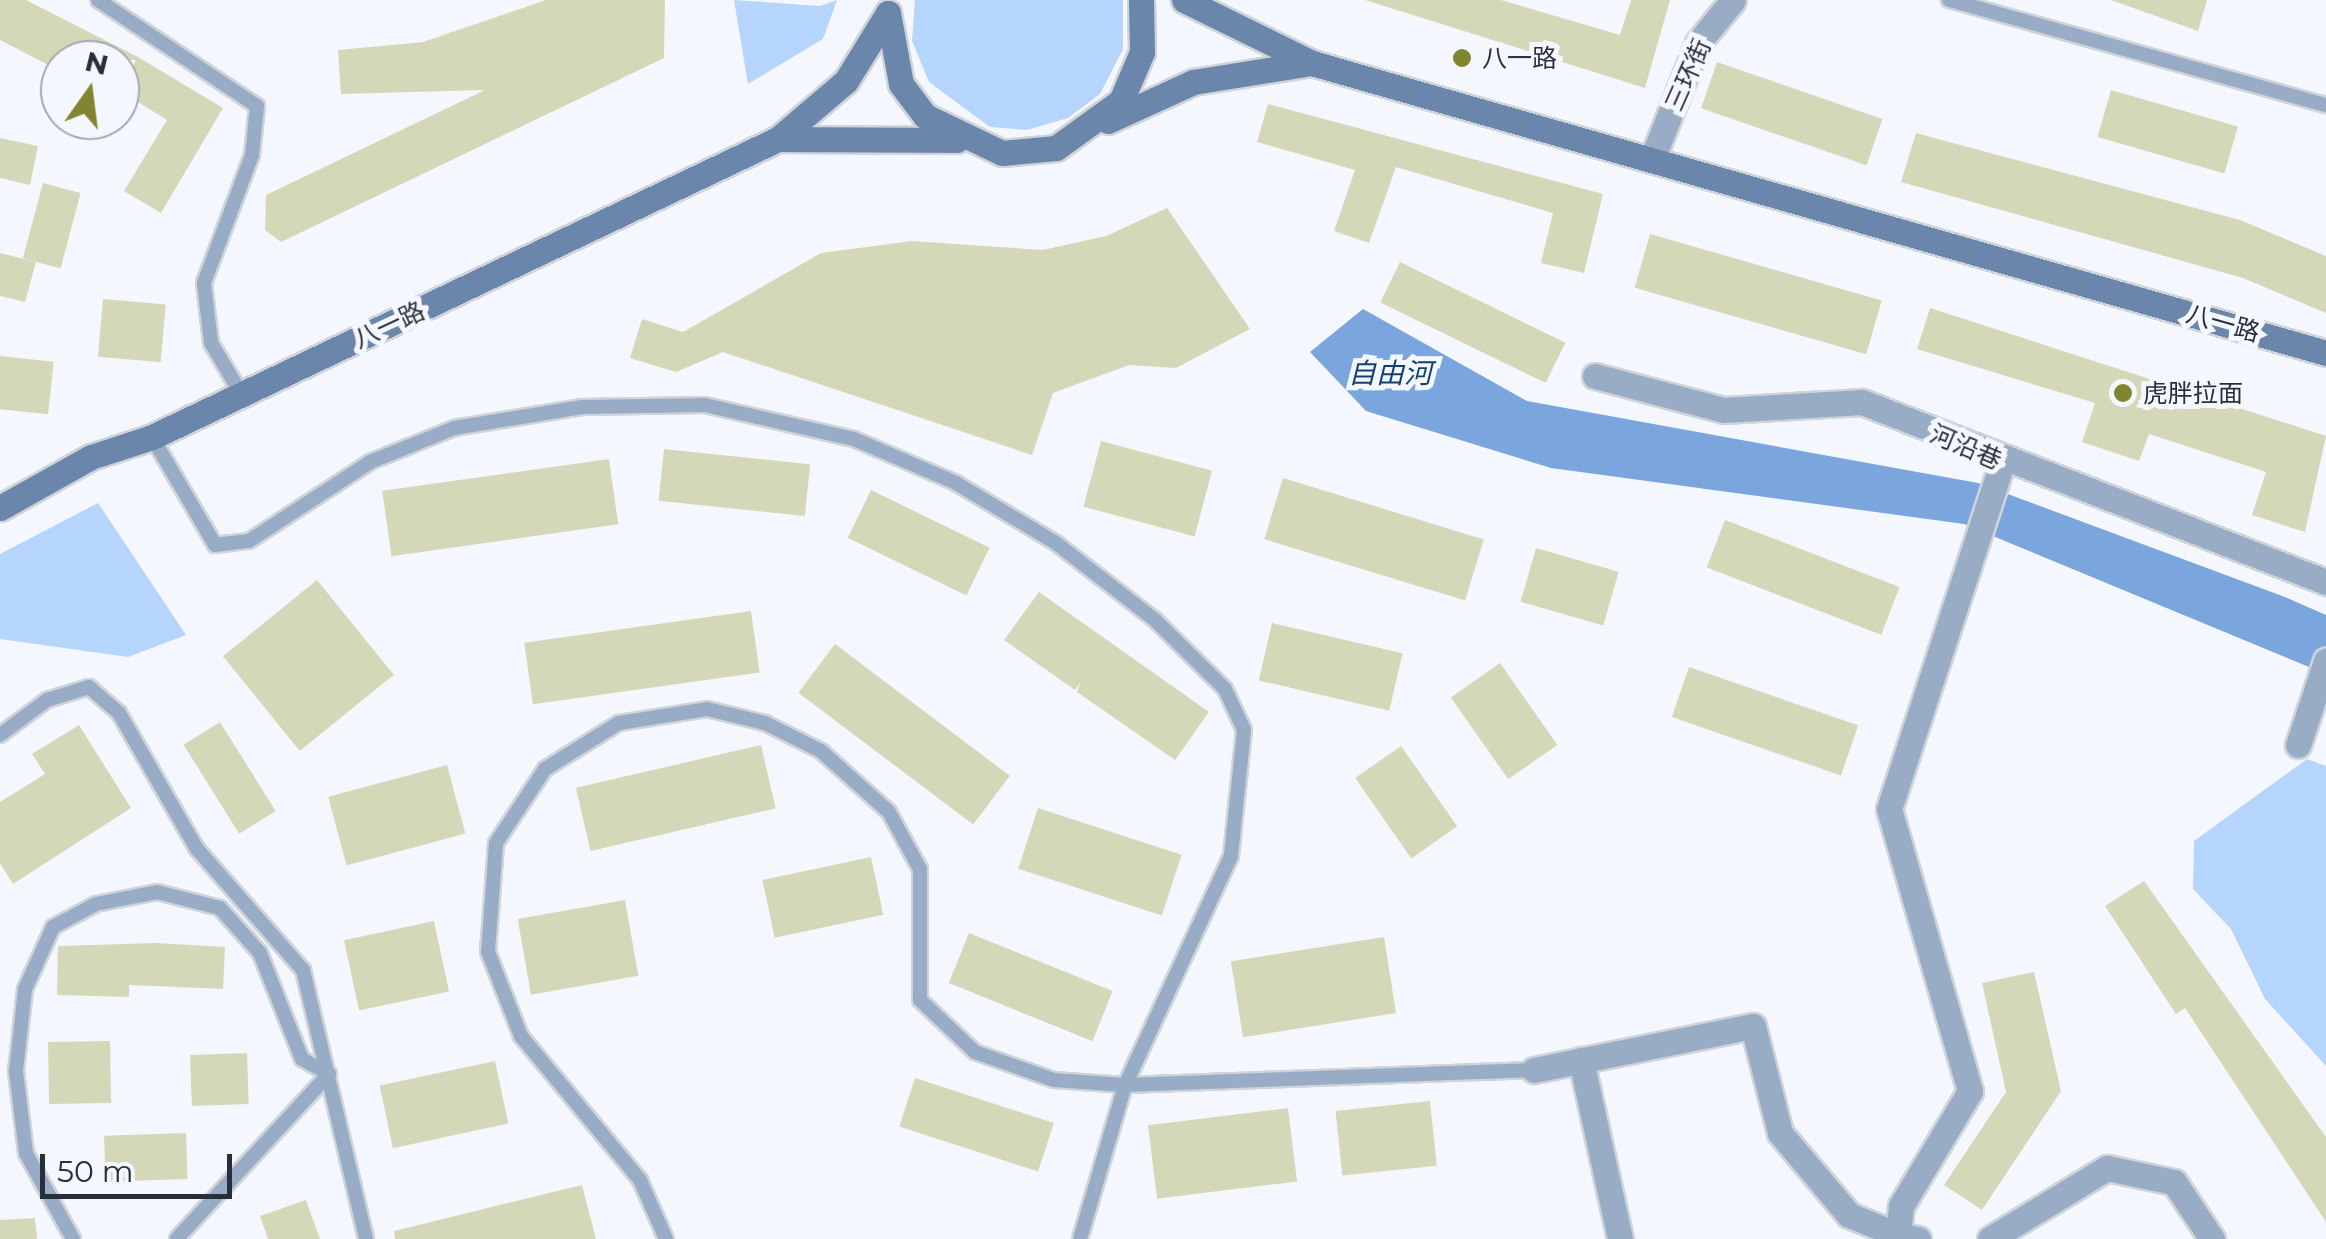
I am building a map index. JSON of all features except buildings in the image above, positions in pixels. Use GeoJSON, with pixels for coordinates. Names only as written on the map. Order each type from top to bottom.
{"type":"FeatureCollection","features":[{"type":"Feature","properties":{"kind":"main road"},"geometry":{"type":"LineString","coordinates":[[1094,128],[1121,101],[1142,52],[1141,0]]}},
{"type":"Feature","properties":{"kind":"main road"},"geometry":{"type":"LineString","coordinates":[[1184,0],[1312,63]]}},
{"type":"Feature","properties":{"kind":"main road"},"geometry":{"type":"LineString","coordinates":[[890,7],[902,84],[959,140]]}},
{"type":"Feature","properties":{"kind":"main road"},"geometry":{"type":"LineString","coordinates":[[778,139],[846,81],[890,7]]}},
{"type":"Feature","properties":{"kind":"main road","name":"八一路"},"geometry":{"type":"LineString","coordinates":[[1312,63],[1653,157],[2326,353]]}},
{"type":"Feature","properties":{"kind":"main road"},"geometry":{"type":"LineString","coordinates":[[778,139],[959,140],[1002,153],[1056,148],[1192,82],[1312,63]]}},
{"type":"Feature","properties":{"kind":"main road","name":"八一路"},"geometry":{"type":"LineString","coordinates":[[0,508],[91,457],[152,437],[778,139]]}},
{"type":"Feature","properties":{"kind":"street","name":"三环街"},"geometry":{"type":"LineString","coordinates":[[1653,157],[1698,43],[1733,0]]}},
{"type":"Feature","properties":{"kind":"street","name":"河沿巷"},"geometry":{"type":"LineString","coordinates":[[1595,376],[1724,410],[1862,402],[1997,471],[2326,582]]}},
{"type":"Feature","properties":{"kind":"street"},"geometry":{"type":"LineString","coordinates":[[1908,1237],[1901,1206],[1970,1091],[1889,809],[1972,537],[1997,471]]}},
{"type":"Feature","properties":{"kind":"street"},"geometry":{"type":"LineString","coordinates":[[2298,745],[2326,661]]}},
{"type":"Feature","properties":{"kind":"street"},"geometry":{"type":"LineString","coordinates":[[1534,1070],[1754,1026],[1780,1133],[1849,1215],[1908,1237]]}},
{"type":"Feature","properties":{"kind":"street"},"geometry":{"type":"LineString","coordinates":[[1581,1060],[1620,1239]]}},
{"type":"Feature","properties":{"kind":"street"},"geometry":{"type":"LineString","coordinates":[[1990,1239],[2107,1168],[2174,1182],[2212,1239]]}},
{"type":"Feature","properties":{"kind":"lane"},"geometry":{"type":"LineString","coordinates":[[98,0],[257,106],[252,155],[204,283],[211,344],[242,395]]}},
{"type":"Feature","properties":{"kind":"lane"},"geometry":{"type":"LineString","coordinates":[[1949,0],[2326,105]]}},
{"type":"Feature","properties":{"kind":"lane"},"geometry":{"type":"LineString","coordinates":[[152,437],[215,545],[248,542],[370,462],[454,428],[582,407],[705,405],[854,439],[956,483],[1056,543],[1211,675],[1244,730],[1231,856],[1126,1085],[1080,1239]]}},
{"type":"Feature","properties":{"kind":"lane"},"geometry":{"type":"LineString","coordinates":[[0,735],[47,700],[89,687],[119,713],[197,848],[302,970],[366,1239]]}},
{"type":"Feature","properties":{"kind":"lane"},"geometry":{"type":"LineString","coordinates":[[666,1239],[640,1180],[521,1036],[488,952],[496,842],[545,769],[619,723],[707,709],[765,722],[821,750],[889,812],[920,869],[920,1000],[976,1052],[1054,1080],[1126,1085],[1534,1070]]}},
{"type":"Feature","properties":{"kind":"lane"},"geometry":{"type":"LineString","coordinates":[[73,1239],[26,1153],[16,1071],[24,989],[53,927],[96,904],[157,892],[220,908],[260,953],[302,1059],[329,1074]]}},
{"type":"Feature","properties":{"kind":"lane"},"geometry":{"type":"LineString","coordinates":[[176,1239],[329,1074]]}},
{"type":"Feature","properties":{"kind":"shaded area"},"geometry":{"type":"Polygon","coordinates":[[[734,0],[820,6],[837,0],[823,39],[748,84],[734,0]]]}},
{"type":"Feature","properties":{"kind":"shaded area"},"geometry":{"type":"Polygon","coordinates":[[[915,0],[1123,0],[1123,49],[1100,94],[1068,118],[1027,130],[990,127],[929,82],[912,41],[915,0]]]}},
{"type":"Feature","properties":{"kind":"shaded area"},"geometry":{"type":"Polygon","coordinates":[[[98,503],[186,635],[128,657],[0,639],[0,554],[98,503]]]}},
{"type":"Feature","properties":{"kind":"shaded area"},"geometry":{"type":"Polygon","coordinates":[[[2307,759],[2326,766],[2326,1066],[2265,999],[2231,929],[2193,889],[2194,841],[2307,759]]]}},
{"type":"Feature","properties":{"kind":"water","name":"自由河"},"geometry":{"type":"Polygon","coordinates":[[[1363,309],[1527,401],[1978,483],[2285,597],[2326,615],[2326,674],[1964,524],[1551,468],[1366,411],[1310,352],[1363,309]]]}},
{"type":"Feature","properties":{"kind":"place","name":"八一路"},"geometry":{"type":"Point","coordinates":[1462,58]}},
{"type":"Feature","properties":{"kind":"place","name":"虎胖拉面"},"geometry":{"type":"Point","coordinates":[2123,393]}}]}
